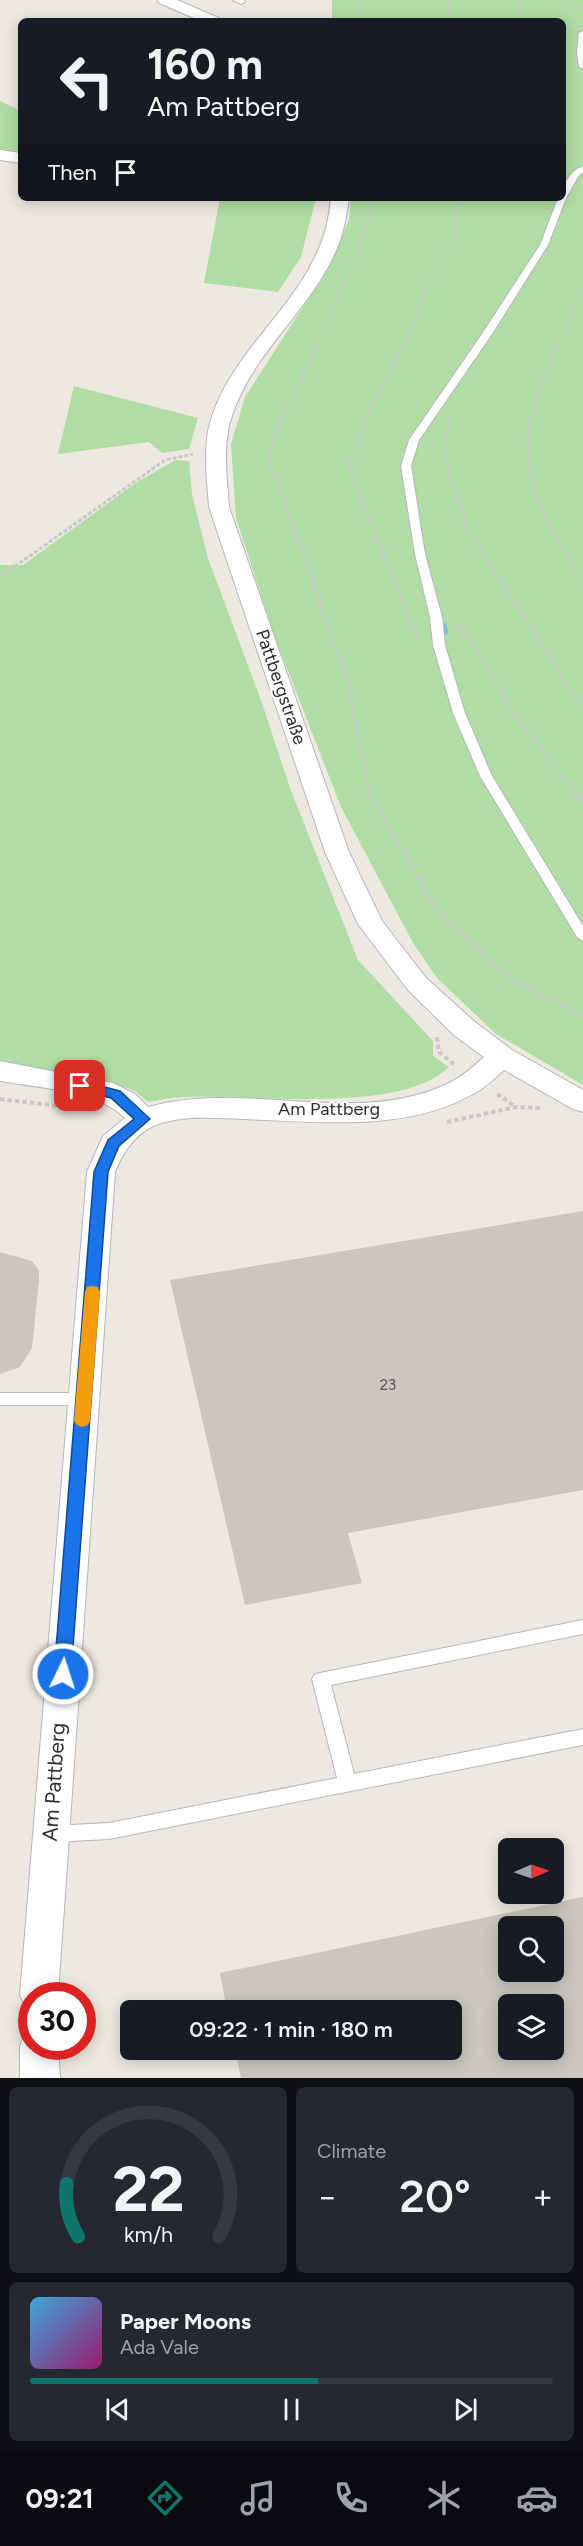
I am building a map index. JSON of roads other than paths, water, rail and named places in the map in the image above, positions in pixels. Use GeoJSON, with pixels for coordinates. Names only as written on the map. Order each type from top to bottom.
{"type":"FeatureCollection","features":[{"type":"Feature","properties":{"kind":"street"},"geometry":{"type":"LineString","coordinates":[[164,0],[207,18]]}},
{"type":"Feature","properties":{"kind":"street"},"geometry":{"type":"LineString","coordinates":[[0,155],[18,158]]}},
{"type":"Feature","properties":{"kind":"street","name":"Pattbergstraße"},"geometry":{"type":"LineString","coordinates":[[340,201],[335,232],[321,264],[239,380],[222,416],[215,454],[219,507],[337,852],[371,924],[417,984],[465,1029],[502,1057],[583,1102]]}},
{"type":"Feature","properties":{"kind":"street","name":"Am Pattberg"},"geometry":{"type":"LineString","coordinates":[[40,1982],[101,1172],[113,1143],[143,1119],[159,1113],[195,1109],[351,1111],[400,1107],[440,1098],[460,1090],[502,1057]]}},
{"type":"Feature","properties":{"kind":"street"},"geometry":{"type":"LineString","coordinates":[[0,1071],[103,1090],[125,1101],[143,1119]]}},
{"type":"Feature","properties":{"kind":"street"},"geometry":{"type":"LineString","coordinates":[[39,2060],[40,2078]]}},
{"type":"Feature","properties":{"kind":"lane"},"geometry":{"type":"LineString","coordinates":[[583,33],[581,52],[583,67]]}},
{"type":"Feature","properties":{"kind":"lane"},"geometry":{"type":"LineString","coordinates":[[566,191],[580,165]]}},
{"type":"Feature","properties":{"kind":"lane"},"geometry":{"type":"LineString","coordinates":[[561,201],[544,245],[414,440],[406,466],[420,554],[436,617],[439,645],[459,713],[486,776],[583,937]]}},
{"type":"Feature","properties":{"kind":"lane"},"geometry":{"type":"LineString","coordinates":[[0,1399],[84,1399]]}},
{"type":"Feature","properties":{"kind":"lane"},"geometry":{"type":"LineString","coordinates":[[347,1784],[321,1679],[583,1627]]}},
{"type":"Feature","properties":{"kind":"lane"},"geometry":{"type":"LineString","coordinates":[[50,1834],[110,1830],[583,1737]]}},
{"type":"Feature","properties":{"kind":"waterway"},"geometry":{"type":"LineString","coordinates":[[444,626],[445,632]]}}]}
